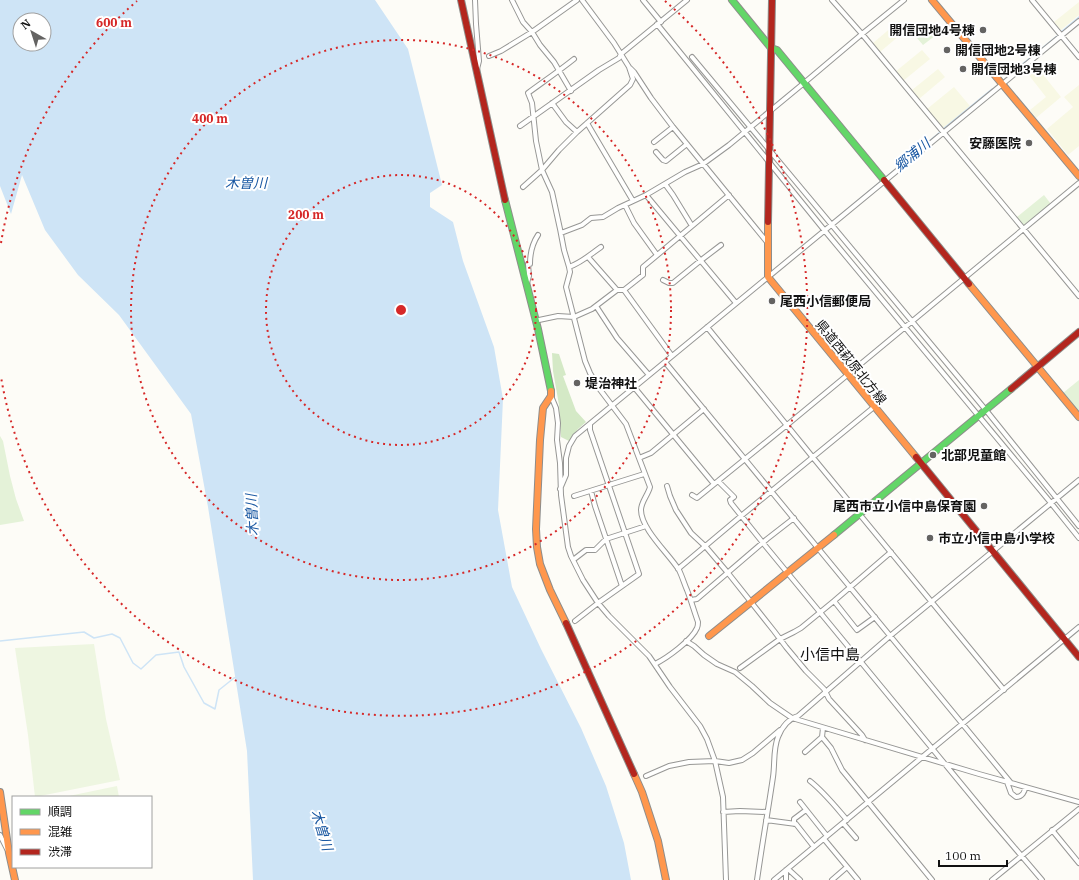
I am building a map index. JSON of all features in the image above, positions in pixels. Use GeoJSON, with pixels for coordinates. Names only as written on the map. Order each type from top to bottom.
{"type":"FeatureCollection","features":[{"type":"Feature","properties":{"kind":"street"},"geometry":{"type":"LineString","coordinates":[[461,0],[502,188],[544,354],[551,388],[551,396],[556,408],[558,423],[557,440],[560,463],[560,489],[568,547],[583,580],[598,602],[609,616],[649,656],[670,687],[700,726],[707,739],[715,761],[722,797],[726,880]]}},
{"type":"Feature","properties":{"kind":"street"},"geometry":{"type":"LineString","coordinates":[[475,0],[479,61],[477,71]]}},
{"type":"Feature","properties":{"kind":"street"},"geometry":{"type":"LineString","coordinates":[[512,0],[523,22],[560,71],[571,91]]}},
{"type":"Feature","properties":{"kind":"street"},"geometry":{"type":"LineString","coordinates":[[489,56],[501,51],[532,32],[577,0]]}},
{"type":"Feature","properties":{"kind":"street"},"geometry":{"type":"LineString","coordinates":[[582,0],[673,127],[767,242]]}},
{"type":"Feature","properties":{"kind":"street"},"geometry":{"type":"LineString","coordinates":[[643,0],[659,23],[825,231],[979,415],[1079,538]]}},
{"type":"Feature","properties":{"kind":"street"},"geometry":{"type":"LineString","coordinates":[[520,126],[599,70],[619,58],[621,54],[686,0]]}},
{"type":"Feature","properties":{"kind":"street"},"geometry":{"type":"LineString","coordinates":[[732,0],[771,48],[777,50],[884,182],[1079,417]]}},
{"type":"Feature","properties":{"kind":"street"},"geometry":{"type":"LineString","coordinates":[[768,277],[767,242],[772,0]]}},
{"type":"Feature","properties":{"kind":"street"},"geometry":{"type":"LineString","coordinates":[[832,0],[862,34],[1079,296]]}},
{"type":"Feature","properties":{"kind":"street"},"geometry":{"type":"LineString","coordinates":[[561,233],[582,225],[590,218],[603,217],[646,195],[685,172],[703,164],[745,132],[904,0]]}},
{"type":"Feature","properties":{"kind":"street"},"geometry":{"type":"LineString","coordinates":[[932,0],[1079,176]]}},
{"type":"Feature","properties":{"kind":"street"},"geometry":{"type":"LineString","coordinates":[[1032,0],[1079,57]]}},
{"type":"Feature","properties":{"kind":"street"},"geometry":{"type":"LineString","coordinates":[[560,489],[566,475],[566,458],[569,446],[575,436],[1079,21]]}},
{"type":"Feature","properties":{"kind":"street"},"geometry":{"type":"LineString","coordinates":[[692,57],[985,409],[1079,526]]}},
{"type":"Feature","properties":{"kind":"street"},"geometry":{"type":"LineString","coordinates":[[574,59],[560,71],[528,93],[532,103],[536,141],[542,170],[552,192],[569,267],[570,272],[566,287],[585,361],[596,382],[626,424],[650,487],[641,509],[642,517],[657,544],[678,569],[691,600],[698,622],[697,628],[686,641],[671,655],[655,664]]}},
{"type":"Feature","properties":{"kind":"street"},"geometry":{"type":"LineString","coordinates":[[523,187],[542,170],[577,132],[630,84],[633,79],[629,66]]}},
{"type":"Feature","properties":{"kind":"street"},"geometry":{"type":"LineString","coordinates":[[552,103],[566,122],[577,132]]}},
{"type":"Feature","properties":{"kind":"street"},"geometry":{"type":"LineString","coordinates":[[587,123],[633,201]]}},
{"type":"Feature","properties":{"kind":"street"},"geometry":{"type":"LineString","coordinates":[[654,142],[673,127]]}},
{"type":"Feature","properties":{"kind":"street"},"geometry":{"type":"LineString","coordinates":[[656,152],[662,160],[666,161],[687,144]]}},
{"type":"Feature","properties":{"kind":"street"},"geometry":{"type":"LineString","coordinates":[[692,495],[697,498],[716,483],[906,328],[1079,183]]}},
{"type":"Feature","properties":{"kind":"street"},"geometry":{"type":"LineString","coordinates":[[665,184],[673,194],[692,226]]}},
{"type":"Feature","properties":{"kind":"street"},"geometry":{"type":"LineString","coordinates":[[646,195],[736,303]]}},
{"type":"Feature","properties":{"kind":"street"},"geometry":{"type":"LineString","coordinates":[[539,320],[558,316],[574,317],[596,306],[617,290],[624,290],[643,275],[643,268],[657,255],[729,195]]}},
{"type":"Feature","properties":{"kind":"street"},"geometry":{"type":"LineString","coordinates":[[625,205],[634,222],[657,255]]}},
{"type":"Feature","properties":{"kind":"street"},"geometry":{"type":"LineString","coordinates":[[526,285],[529,276],[528,264],[530,264],[534,242],[538,235]]}},
{"type":"Feature","properties":{"kind":"street"},"geometry":{"type":"LineString","coordinates":[[663,280],[673,283],[721,245]]}},
{"type":"Feature","properties":{"kind":"street"},"geometry":{"type":"LineString","coordinates":[[569,267],[588,257],[601,247]]}},
{"type":"Feature","properties":{"kind":"street"},"geometry":{"type":"LineString","coordinates":[[588,257],[617,290]]}},
{"type":"Feature","properties":{"kind":"street","name":"県道西萩原北方線"},"geometry":{"type":"LineString","coordinates":[[768,277],[1079,657]]}},
{"type":"Feature","properties":{"kind":"street"},"geometry":{"type":"LineString","coordinates":[[624,290],[672,356]]}},
{"type":"Feature","properties":{"kind":"street"},"geometry":{"type":"LineString","coordinates":[[596,306],[618,338],[649,375]]}},
{"type":"Feature","properties":{"kind":"street"},"geometry":{"type":"LineString","coordinates":[[708,327],[813,458],[1004,690]]}},
{"type":"Feature","properties":{"kind":"street"},"geometry":{"type":"LineString","coordinates":[[709,636],[860,514],[1079,332]]}},
{"type":"Feature","properties":{"kind":"street"},"geometry":{"type":"LineString","coordinates":[[665,362],[1009,782],[1011,793],[1016,797],[1021,796],[1025,791],[1025,787]]}},
{"type":"Feature","properties":{"kind":"street"},"geometry":{"type":"LineString","coordinates":[[634,387],[716,483],[734,497],[730,500],[731,503],[741,516],[1042,880]]}},
{"type":"Feature","properties":{"kind":"street"},"geometry":{"type":"LineString","coordinates":[[551,396],[543,408],[540,440],[536,529],[540,564],[550,590],[642,792],[658,840],[666,880]]}},
{"type":"Feature","properties":{"kind":"street"},"geometry":{"type":"LineString","coordinates":[[678,569],[874,407]]}},
{"type":"Feature","properties":{"kind":"street"},"geometry":{"type":"LineString","coordinates":[[639,458],[651,453],[704,409]]}},
{"type":"Feature","properties":{"kind":"street"},"geometry":{"type":"LineString","coordinates":[[575,621],[598,602],[639,574],[590,430],[590,424]]}},
{"type":"Feature","properties":{"kind":"street"},"geometry":{"type":"LineString","coordinates":[[574,496],[644,474]]}},
{"type":"Feature","properties":{"kind":"street"},"geometry":{"type":"LineString","coordinates":[[757,880],[776,747],[778,736],[783,729],[792,718],[798,716],[890,636],[1079,480]]}},
{"type":"Feature","properties":{"kind":"street"},"geometry":{"type":"LineString","coordinates":[[667,486],[676,510],[692,533],[728,573],[806,672],[824,689],[829,699],[865,740]]}},
{"type":"Feature","properties":{"kind":"street"},"geometry":{"type":"LineString","coordinates":[[592,491],[595,506],[622,586]]}},
{"type":"Feature","properties":{"kind":"street"},"geometry":{"type":"LineString","coordinates":[[691,600],[697,599],[794,518]]}},
{"type":"Feature","properties":{"kind":"street"},"geometry":{"type":"LineString","coordinates":[[573,560],[586,550],[595,550],[606,540],[646,526]]}},
{"type":"Feature","properties":{"kind":"street"},"geometry":{"type":"LineString","coordinates":[[740,668],[780,639],[794,632],[834,601],[891,552]]}},
{"type":"Feature","properties":{"kind":"street"},"geometry":{"type":"LineString","coordinates":[[834,601],[857,630],[875,617]]}},
{"type":"Feature","properties":{"kind":"street"},"geometry":{"type":"LineString","coordinates":[[774,880],[1079,627]]}},
{"type":"Feature","properties":{"kind":"street"},"geometry":{"type":"LineString","coordinates":[[686,641],[717,664],[735,672],[770,703],[792,718],[1079,802]]}},
{"type":"Feature","properties":{"kind":"street"},"geometry":{"type":"LineString","coordinates":[[805,752],[822,737],[823,728]]}},
{"type":"Feature","properties":{"kind":"street"},"geometry":{"type":"LineString","coordinates":[[646,776],[669,766],[689,762],[715,761],[729,763],[742,760],[783,729]]}},
{"type":"Feature","properties":{"kind":"street"},"geometry":{"type":"LineString","coordinates":[[822,737],[831,748],[842,770],[932,880]]}},
{"type":"Feature","properties":{"kind":"street"},"geometry":{"type":"LineString","coordinates":[[810,781],[827,796],[856,838]]}},
{"type":"Feature","properties":{"kind":"street"},"geometry":{"type":"LineString","coordinates":[[0,792],[12,866]]}},
{"type":"Feature","properties":{"kind":"street"},"geometry":{"type":"LineString","coordinates":[[800,802],[858,880]]}},
{"type":"Feature","properties":{"kind":"street"},"geometry":{"type":"LineString","coordinates":[[992,880],[1079,809]]}},
{"type":"Feature","properties":{"kind":"street"},"geometry":{"type":"LineString","coordinates":[[794,824],[794,819],[806,810]]}},
{"type":"Feature","properties":{"kind":"street"},"geometry":{"type":"LineString","coordinates":[[723,812],[767,812]]}},
{"type":"Feature","properties":{"kind":"street"},"geometry":{"type":"LineString","coordinates":[[766,820],[794,824],[814,847]]}},
{"type":"Feature","properties":{"kind":"street"},"geometry":{"type":"LineString","coordinates":[[1052,830],[1079,863]]}},
{"type":"Feature","properties":{"kind":"street"},"geometry":{"type":"LineString","coordinates":[[0,835],[9,853]]}},
{"type":"Feature","properties":{"kind":"street"},"geometry":{"type":"LineString","coordinates":[[832,880],[847,867]]}},
{"type":"Feature","properties":{"kind":"street"},"geometry":{"type":"LineString","coordinates":[[12,868],[15,880]]}},
{"type":"Feature","properties":{"kind":"street"},"geometry":{"type":"LineString","coordinates":[[786,880],[787,869]]}},
{"type":"Feature","properties":{"kind":"street"},"geometry":{"type":"LineString","coordinates":[[787,869],[800,880]]}},
{"type":"Feature","properties":{"kind":"green space"},"geometry":{"type":"Polygon","coordinates":[[[1079,2],[1079,15],[1061,30],[1054,22],[1079,2]]]}},
{"type":"Feature","properties":{"kind":"green space"},"geometry":{"type":"Polygon","coordinates":[[[899,21],[906,30],[880,52],[873,43],[899,21]]]}},
{"type":"Feature","properties":{"kind":"green space"},"geometry":{"type":"Polygon","coordinates":[[[934,25],[940,32],[923,45],[917,38],[934,25]]]}},
{"type":"Feature","properties":{"kind":"green space"},"geometry":{"type":"Polygon","coordinates":[[[922,50],[930,59],[903,81],[895,72],[922,50]]]}},
{"type":"Feature","properties":{"kind":"green space"},"geometry":{"type":"Polygon","coordinates":[[[1033,62],[1061,97],[1036,118],[1030,110],[1046,97],[1024,69],[1033,62]]]}},
{"type":"Feature","properties":{"kind":"green space"},"geometry":{"type":"Polygon","coordinates":[[[938,69],[945,77],[919,99],[912,90],[938,69]]]}},
{"type":"Feature","properties":{"kind":"green space"},"geometry":{"type":"Polygon","coordinates":[[[1079,85],[1079,146],[1068,155],[1047,129],[1073,107],[1064,97],[1079,85]]]}},
{"type":"Feature","properties":{"kind":"green space"},"geometry":{"type":"Polygon","coordinates":[[[954,87],[970,106],[943,129],[927,109],[954,87]]]}},
{"type":"Feature","properties":{"kind":"green space"},"geometry":{"type":"Polygon","coordinates":[[[1044,195],[1051,204],[1024,226],[1017,217],[1044,195]]]}},
{"type":"Feature","properties":{"kind":"green space"},"geometry":{"type":"Polygon","coordinates":[[[552,353],[559,354],[566,375],[563,376],[576,411],[586,422],[578,429],[569,441],[561,437],[559,405],[553,371],[552,353]]]}},
{"type":"Feature","properties":{"kind":"green space"},"geometry":{"type":"Polygon","coordinates":[[[1079,380],[1079,413],[1063,393],[1079,380]]]}},
{"type":"Feature","properties":{"kind":"green space"},"geometry":{"type":"Polygon","coordinates":[[[0,436],[3,441],[16,499],[24,521],[0,525],[0,436]]]}},
{"type":"Feature","properties":{"kind":"green space"},"geometry":{"type":"Polygon","coordinates":[[[94,644],[106,719],[120,780],[35,796],[28,735],[15,648],[94,644]]]}},
{"type":"Feature","properties":{"kind":"green space"},"geometry":{"type":"Polygon","coordinates":[[[117,786],[119,796],[69,796],[117,786]]]}},
{"type":"Feature","properties":{"kind":"water","name":"木曽川"},"geometry":{"type":"Polygon","coordinates":[[[0,0],[375,0],[408,49],[442,185],[430,193],[430,207],[453,222],[463,261],[494,347],[503,399],[498,510],[512,587],[541,649],[581,728],[606,786],[624,843],[631,880],[253,880],[247,751],[208,507],[191,414],[119,315],[78,275],[45,230],[22,175],[11,214],[0,186],[0,0]]]}},
{"type":"Feature","properties":{"kind":"waterway","name":"郷浦川"},"geometry":{"type":"LineString","coordinates":[[1062,31],[1079,17]]}},
{"type":"Feature","properties":{"kind":"waterway","name":"郷浦川"},"geometry":{"type":"LineString","coordinates":[[1009,75],[1057,36]]}},
{"type":"Feature","properties":{"kind":"waterway","name":"郷浦川"},"geometry":{"type":"LineString","coordinates":[[943,129],[992,89]]}},
{"type":"Feature","properties":{"kind":"waterway","name":"郷浦川"},"geometry":{"type":"LineString","coordinates":[[885,178],[940,132]]}},
{"type":"Feature","properties":{"kind":"waterway","name":"郷浦川"},"geometry":{"type":"LineString","coordinates":[[832,222],[880,182]]}},
{"type":"Feature","properties":{"kind":"waterway"},"geometry":{"type":"LineString","coordinates":[[0,641],[84,632],[94,638],[112,634],[120,638],[133,663],[141,669],[156,655],[179,652],[184,667],[204,703],[215,709],[219,690],[237,677]]}},
{"type":"Feature","properties":{"kind":"traffic: fast"},"geometry":{"type":"LineString","coordinates":[[732,0],[771,48],[777,50],[884,180]]}},
{"type":"Feature","properties":{"kind":"traffic: fast"},"geometry":{"type":"LineString","coordinates":[[505,200],[538,329],[551,391]]}},
{"type":"Feature","properties":{"kind":"traffic: fast"},"geometry":{"type":"LineString","coordinates":[[834,535],[1011,389]]}},
{"type":"Feature","properties":{"kind":"traffic: slow"},"geometry":{"type":"LineString","coordinates":[[932,0],[1079,176]]}},
{"type":"Feature","properties":{"kind":"traffic: slow"},"geometry":{"type":"LineString","coordinates":[[768,222],[768,277],[916,457]]}},
{"type":"Feature","properties":{"kind":"traffic: slow"},"geometry":{"type":"LineString","coordinates":[[969,284],[1079,417]]}},
{"type":"Feature","properties":{"kind":"traffic: slow"},"geometry":{"type":"LineString","coordinates":[[551,391],[551,396],[543,408],[540,440],[536,529],[537,547],[540,564],[550,590],[566,623]]}},
{"type":"Feature","properties":{"kind":"traffic: slow"},"geometry":{"type":"LineString","coordinates":[[709,636],[834,535]]}},
{"type":"Feature","properties":{"kind":"traffic: slow"},"geometry":{"type":"LineString","coordinates":[[634,774],[642,792],[658,841],[666,880]]}},
{"type":"Feature","properties":{"kind":"traffic: slow"},"geometry":{"type":"LineString","coordinates":[[0,792],[12,866]]}},
{"type":"Feature","properties":{"kind":"traffic: slow"},"geometry":{"type":"LineString","coordinates":[[12,868],[15,880]]}},
{"type":"Feature","properties":{"kind":"traffic: jam"},"geometry":{"type":"LineString","coordinates":[[461,0],[505,200]]}},
{"type":"Feature","properties":{"kind":"traffic: jam"},"geometry":{"type":"LineString","coordinates":[[768,222],[772,0]]}},
{"type":"Feature","properties":{"kind":"traffic: jam"},"geometry":{"type":"LineString","coordinates":[[884,180],[969,284]]}},
{"type":"Feature","properties":{"kind":"traffic: jam"},"geometry":{"type":"LineString","coordinates":[[1011,389],[1079,332]]}},
{"type":"Feature","properties":{"kind":"traffic: jam"},"geometry":{"type":"LineString","coordinates":[[916,457],[1079,657]]}},
{"type":"Feature","properties":{"kind":"traffic: jam"},"geometry":{"type":"LineString","coordinates":[[566,623],[634,774]]}},
{"type":"Feature","properties":{"kind":"place","name":"開信団地4号棟"},"geometry":{"type":"Point","coordinates":[983,30]}},
{"type":"Feature","properties":{"kind":"place","name":"開信団地2号棟"},"geometry":{"type":"Point","coordinates":[947,50]}},
{"type":"Feature","properties":{"kind":"place","name":"開信団地3号棟"},"geometry":{"type":"Point","coordinates":[963,69]}},
{"type":"Feature","properties":{"kind":"place","name":"安藤医院"},"geometry":{"type":"Point","coordinates":[1029,143]}},
{"type":"Feature","properties":{"kind":"place","name":"尾西小信郵便局"},"geometry":{"type":"Point","coordinates":[772,301]}},
{"type":"Feature","properties":{"kind":"place","name":"堤治神社"},"geometry":{"type":"Point","coordinates":[577,383]}},
{"type":"Feature","properties":{"kind":"place","name":"北部児童館"},"geometry":{"type":"Point","coordinates":[933,455]}},
{"type":"Feature","properties":{"kind":"place","name":"尾西市立小信中島保育園"},"geometry":{"type":"Point","coordinates":[984,506]}},
{"type":"Feature","properties":{"kind":"place","name":"市立小信中島小学校"},"geometry":{"type":"Point","coordinates":[930,538]}},
{"type":"Feature","properties":{"kind":"district","name":"小信中島"},"geometry":{"type":"Point","coordinates":[830,654]}}]}
